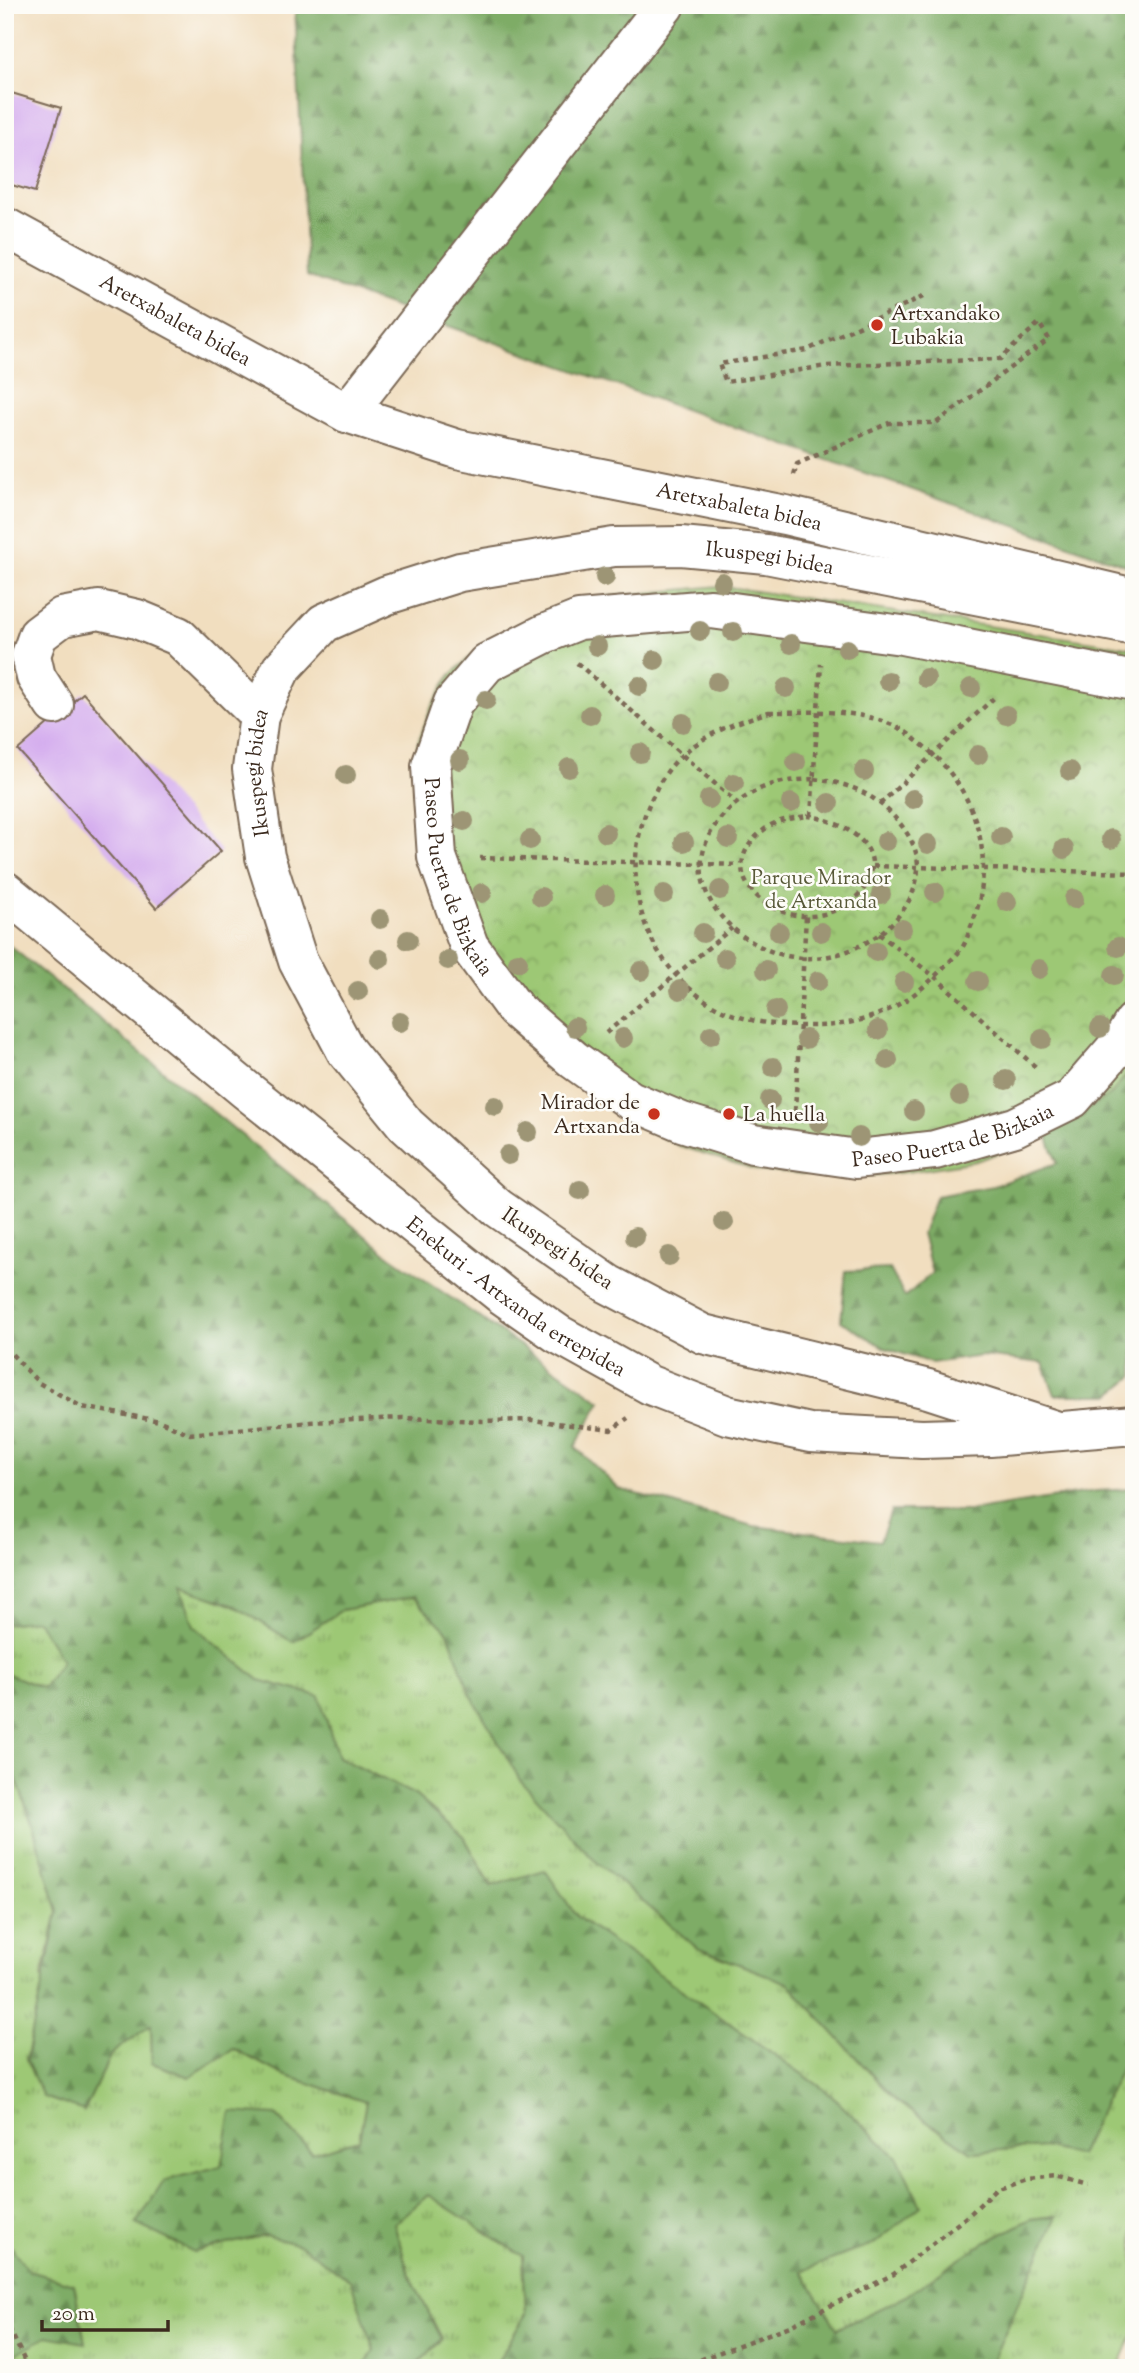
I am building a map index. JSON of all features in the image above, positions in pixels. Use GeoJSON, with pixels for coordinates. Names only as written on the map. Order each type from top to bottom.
{"type":"FeatureCollection","features":[{"type":"Feature","properties":{"kind":"street"},"geometry":{"type":"LineString","coordinates":[[347,413],[665,5]]}},
{"type":"Feature","properties":{"kind":"street","name":"Aretxabaleta bidea"},"geometry":{"type":"LineString","coordinates":[[5,227],[347,413],[457,449],[785,514],[1134,598]]}},
{"type":"Feature","properties":{"kind":"street","name":"Ikuspegi bidea"},"geometry":{"type":"LineString","coordinates":[[1058,1431],[928,1389],[703,1334],[608,1284],[498,1208],[406,1125],[346,1051],[299,961],[265,856],[252,769],[259,715],[281,669],[324,623],[387,594],[460,572],[614,547],[681,546],[766,554],[1134,625]]}},
{"type":"Feature","properties":{"kind":"street","name":"Paseo Puerta de Bizkaia"},"geometry":{"type":"LineString","coordinates":[[1134,681],[902,635],[711,609],[579,620],[544,634],[487,663],[453,703],[431,765],[437,857],[469,946],[515,1009],[574,1060],[630,1100],[682,1122],[753,1144],[857,1159],[935,1150],[1015,1127],[1072,1099],[1123,1040],[1134,1022]]}},
{"type":"Feature","properties":{"kind":"street"},"geometry":{"type":"LineString","coordinates":[[54,705],[36,677],[31,655],[38,635],[62,617],[99,610],[137,619],[178,636],[259,715]]}},
{"type":"Feature","properties":{"kind":"street","name":"Enekuri - Artxanda errepidea"},"geometry":{"type":"LineString","coordinates":[[5,891],[246,1090],[502,1295],[558,1335],[650,1385],[727,1415],[810,1433],[922,1439],[990,1437],[1134,1425]]}},
{"type":"Feature","properties":{"kind":"path"},"geometry":{"type":"LineString","coordinates":[[797,464],[889,423],[936,423],[1049,340],[1039,323],[1000,359],[826,366],[726,382],[719,364],[807,350],[924,296]]}},
{"type":"Feature","properties":{"kind":"path"},"geometry":{"type":"LineString","coordinates":[[811,816],[824,624]]}},
{"type":"Feature","properties":{"kind":"path"},"geometry":{"type":"LineString","coordinates":[[544,634],[737,803]]}},
{"type":"Feature","properties":{"kind":"path"},"geometry":{"type":"LineString","coordinates":[[880,804],[1035,660]]}},
{"type":"Feature","properties":{"kind":"path"},"geometry":{"type":"LineString","coordinates":[[769,712],[860,714],[900,728],[934,753],[962,786],[978,827],[983,869],[978,910],[962,947],[935,977],[906,1001],[873,1018],[837,1026],[800,1026],[754,1022],[711,1004],[675,975],[652,942],[638,903],[634,862],[640,822],[657,786],[682,754],[723,727],[769,712]]}},
{"type":"Feature","properties":{"kind":"path"},"geometry":{"type":"LineString","coordinates":[[814,779],[839,783],[862,792],[880,804],[900,824],[913,845],[918,867],[912,894],[897,916],[879,934],[856,948],[831,957],[804,958],[779,954],[755,945],[732,928],[716,911],[704,888],[700,864],[706,839],[721,817],[737,803],[763,788],[789,780],[814,779]]}},
{"type":"Feature","properties":{"kind":"path"},"geometry":{"type":"LineString","coordinates":[[811,816],[833,822],[856,835],[868,850],[873,866],[868,883],[856,897],[842,907],[825,914],[789,914],[772,907],[757,896],[745,882],[741,865],[746,849],[772,825],[789,818],[811,816]]}},
{"type":"Feature","properties":{"kind":"path"},"geometry":{"type":"LineString","coordinates":[[437,857],[741,865]]}},
{"type":"Feature","properties":{"kind":"path"},"geometry":{"type":"LineString","coordinates":[[873,866],[1134,873]]}},
{"type":"Feature","properties":{"kind":"path"},"geometry":{"type":"LineString","coordinates":[[792,1150],[806,916]]}},
{"type":"Feature","properties":{"kind":"path"},"geometry":{"type":"LineString","coordinates":[[574,1060],[732,928]]}},
{"type":"Feature","properties":{"kind":"path"},"geometry":{"type":"LineString","coordinates":[[879,934],[935,977],[1072,1099]]}},
{"type":"Feature","properties":{"kind":"path"},"geometry":{"type":"LineString","coordinates":[[5,1244],[5,1256]]}},
{"type":"Feature","properties":{"kind":"path"},"geometry":{"type":"LineString","coordinates":[[5,1347],[39,1383],[82,1407],[160,1422],[190,1434],[310,1422],[403,1418],[532,1420],[611,1430],[632,1415]]}},
{"type":"Feature","properties":{"kind":"path"},"geometry":{"type":"LineString","coordinates":[[694,2368],[702,2360],[790,2326],[894,2274],[971,2213],[996,2189],[1026,2179],[1056,2176],[1088,2185]]}},
{"type":"Feature","properties":{"kind":"path"},"geometry":{"type":"LineString","coordinates":[[1126,2195],[1134,2196]]}},
{"type":"Feature","properties":{"kind":"path"},"geometry":{"type":"LineString","coordinates":[[5,2319],[27,2368]]}},
{"type":"Feature","properties":{"kind":"green space"},"geometry":{"type":"Polygon","coordinates":[[[295,5],[1134,5],[1134,568],[307,276],[295,5]]]}},
{"type":"Feature","properties":{"kind":"green space","name":"Parque Mirador de Artxanda"},"geometry":{"type":"Polygon","coordinates":[[[721,586],[1134,648],[1134,1065],[1110,1095],[1047,1135],[976,1161],[862,1176],[808,1175],[760,1171],[680,1146],[617,1115],[564,1070],[420,847],[414,807],[413,770],[418,742],[431,708],[450,676],[473,654],[505,633],[579,599],[721,586]]]}},
{"type":"Feature","properties":{"kind":"green space"},"geometry":{"type":"Polygon","coordinates":[[[5,942],[390,1256],[601,1401],[575,1447],[619,1489],[753,1526],[880,1541],[891,1511],[969,1511],[1096,1491],[1134,1489],[1134,2041],[1079,2155],[1044,2147],[972,2152],[896,2101],[788,1983],[697,1948],[592,1858],[520,1780],[470,1693],[448,1632],[413,1597],[342,1610],[293,1642],[235,1606],[181,1587],[194,1626],[259,1680],[319,1696],[338,1757],[415,1795],[464,1837],[491,1886],[545,1870],[577,1917],[825,2090],[898,2158],[921,2206],[875,2243],[802,2271],[837,2329],[906,2296],[977,2247],[1031,2219],[1057,2216],[989,2368],[494,2368],[526,2314],[523,2256],[428,2195],[394,2224],[409,2274],[442,2339],[414,2368],[363,2368],[374,2350],[351,2281],[302,2246],[265,2235],[194,2252],[136,2224],[164,2181],[221,2166],[231,2112],[276,2115],[312,2153],[359,2140],[366,2102],[281,2074],[234,2049],[189,2077],[152,2063],[151,2025],[111,2054],[84,2111],[43,2097],[26,2060],[58,1912],[32,1823],[5,1747],[5,1673],[43,1688],[62,1661],[37,1620],[5,1624],[5,942]]]}},
{"type":"Feature","properties":{"kind":"green space"},"geometry":{"type":"Polygon","coordinates":[[[1134,1065],[1134,1376],[1110,1395],[1055,1395],[1043,1363],[983,1356],[931,1363],[885,1348],[841,1321],[846,1271],[890,1269],[905,1297],[932,1273],[922,1233],[936,1196],[993,1186],[1057,1163],[1047,1135],[1110,1095],[1134,1065]]]}},
{"type":"Feature","properties":{"kind":"green space"},"geometry":{"type":"Polygon","coordinates":[[[180,1586],[235,1606],[293,1642],[342,1610],[413,1597],[448,1632],[470,1693],[697,1948],[788,1983],[896,2101],[972,2152],[1044,2147],[1079,2155],[1134,2041],[1134,2332],[1118,2368],[989,2368],[1056,2216],[1031,2219],[977,2247],[906,2296],[837,2329],[801,2271],[875,2243],[898,2158],[825,2090],[577,1917],[545,1871],[492,1886],[464,1837],[415,1795],[338,1757],[319,1696],[259,1680],[194,1626],[180,1586]]]}},
{"type":"Feature","properties":{"kind":"green space"},"geometry":{"type":"Polygon","coordinates":[[[37,1620],[63,1661],[43,1688],[5,1673],[5,1624],[37,1620]]]}},
{"type":"Feature","properties":{"kind":"green space"},"geometry":{"type":"Polygon","coordinates":[[[5,1747],[32,1823],[58,1912],[42,1977],[84,2111],[111,2054],[151,2024],[152,2063],[189,2077],[234,2049],[281,2074],[366,2102],[359,2140],[312,2153],[276,2115],[221,2166],[164,2181],[194,2252],[265,2235],[302,2245],[351,2281],[374,2350],[363,2368],[5,2368],[5,2360],[47,2335],[85,2343],[74,2284],[29,2271],[5,2239],[5,1747]]]}},
{"type":"Feature","properties":{"kind":"green space"},"geometry":{"type":"Polygon","coordinates":[[[428,2195],[523,2256],[526,2314],[494,2368],[414,2368],[442,2339],[409,2274],[394,2224],[428,2195]]]}},
{"type":"Feature","properties":{"kind":"green space"},"geometry":{"type":"Polygon","coordinates":[[[5,2239],[29,2271],[74,2284],[85,2343],[47,2336],[5,2360],[5,2239]]]}},
{"type":"Feature","properties":{"kind":"building"},"geometry":{"type":"Polygon","coordinates":[[[5,91],[61,108],[35,192],[5,183],[5,91]]]}},
{"type":"Feature","properties":{"kind":"building"},"geometry":{"type":"Polygon","coordinates":[[[83,693],[221,851],[156,908],[18,750],[83,693]]]}},
{"type":"Feature","properties":{"kind":"place","name":"Artxandako Lubakia"},"geometry":{"type":"Point","coordinates":[877,325]}},
{"type":"Feature","properties":{"kind":"place","name":"Mirador de Artxanda"},"geometry":{"type":"Point","coordinates":[654,1114]}},
{"type":"Feature","properties":{"kind":"place","name":"La huella"},"geometry":{"type":"Point","coordinates":[729,1114]}}]}
